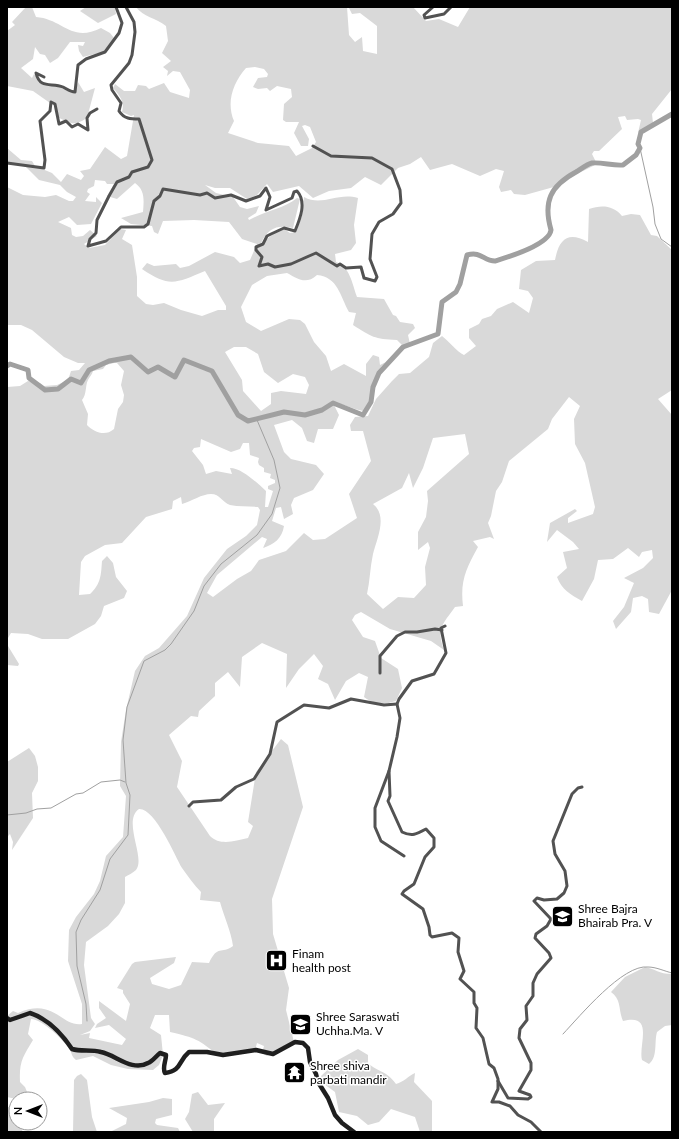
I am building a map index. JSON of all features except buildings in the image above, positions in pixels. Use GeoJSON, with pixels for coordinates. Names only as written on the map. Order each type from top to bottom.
{"type":"FeatureCollection","features":[{"type":"Feature","properties":{"kind":"main road"},"geometry":{"type":"LineString","coordinates":[[7,1018],[10,1020],[16,1019],[30,1013],[38,1016],[57,1030],[72,1050],[92,1050],[103,1052],[126,1063],[143,1065],[150,1062],[160,1052],[166,1055],[164,1067],[165,1072],[173,1072],[178,1069],[183,1057],[189,1052],[201,1051],[222,1055],[256,1050],[272,1054],[295,1042],[303,1043],[308,1048],[310,1062],[318,1082],[328,1098],[335,1115],[342,1123],[354,1132]]}},
{"type":"Feature","properties":{"kind":"street"},"geometry":{"type":"LineString","coordinates":[[44,77],[36,73],[40,81],[46,85],[63,87],[75,92],[78,65],[86,59],[105,52],[120,33],[122,23],[116,7]]}},
{"type":"Feature","properties":{"kind":"street"},"geometry":{"type":"LineString","coordinates":[[126,7],[134,22],[136,32],[129,63],[113,82],[112,90],[121,103],[121,114],[126,118],[139,119],[152,160],[148,167],[132,172],[129,177],[117,182],[105,202],[97,220],[96,233],[90,239],[88,246],[106,241],[121,227],[144,226],[148,224],[154,201],[160,196],[163,188],[207,194],[215,198],[231,195],[246,202],[260,196],[266,188],[270,197],[266,210],[292,198],[294,192],[297,191],[303,200],[302,211],[295,231],[284,228],[278,229],[267,236],[262,244],[256,247],[256,250],[262,257],[259,266],[268,264],[275,267],[291,264],[316,253],[337,266],[340,264],[346,268],[361,267],[364,278],[375,281],[377,277],[370,259],[372,234],[379,222],[393,214],[401,203],[400,190],[392,170],[372,158],[331,156],[314,146]]}},
{"type":"Feature","properties":{"kind":"street"},"geometry":{"type":"LineString","coordinates":[[433,7],[424,15],[425,18],[444,14],[451,7]]}},
{"type":"Feature","properties":{"kind":"street"},"geometry":{"type":"LineString","coordinates":[[7,163],[44,168],[45,160],[40,121],[50,111],[51,102],[55,104],[59,124],[66,121],[72,127],[78,124],[88,130],[87,118],[90,113],[97,109]]}},
{"type":"Feature","properties":{"kind":"street"},"geometry":{"type":"LineString","coordinates":[[404,856],[381,841],[374,827],[375,808],[389,772],[400,723],[397,704],[401,695],[412,681],[434,674],[446,653],[441,628],[445,626]]}},
{"type":"Feature","properties":{"kind":"street"},"geometry":{"type":"LineString","coordinates":[[380,673],[380,656],[397,636],[405,632],[422,632],[435,629],[442,630]]}},
{"type":"Feature","properties":{"kind":"street"},"geometry":{"type":"LineString","coordinates":[[189,806],[193,802],[221,800],[236,787],[254,779],[270,754],[278,722],[302,706],[329,708],[351,699],[384,706],[397,704]]}},
{"type":"Feature","properties":{"kind":"street"},"geometry":{"type":"LineString","coordinates":[[389,772],[390,796],[388,801],[402,832],[408,835],[416,835],[426,829],[434,838],[434,846],[425,857],[414,884],[402,894],[423,909],[432,937],[452,933],[459,938],[458,952],[464,971],[460,979],[474,992],[474,1003],[477,1008],[476,1028],[483,1038],[489,1064],[494,1068],[498,1080],[508,1098],[528,1099],[531,1097],[530,1095],[519,1091],[531,1070],[531,1063],[527,1052],[521,1044],[520,1034],[527,1020],[526,1006],[533,996],[533,983],[537,974],[551,958],[549,953],[535,938],[536,934],[547,926],[551,920],[534,901],[537,898],[544,900],[557,899],[564,893],[567,886],[565,871],[555,854],[553,841],[572,794],[578,788],[582,787]]}},
{"type":"Feature","properties":{"kind":"street"},"geometry":{"type":"LineString","coordinates":[[498,1080],[498,1089],[492,1102],[499,1102],[510,1106],[518,1115],[531,1122],[541,1132]]}},
{"type":"Feature","properties":{"kind":"shaded area"},"geometry":{"type":"Polygon","coordinates":[[[26,7],[32,7],[36,17],[53,22],[74,32],[91,32],[101,28],[110,33],[114,38],[103,52],[83,57],[79,51],[78,45],[83,46],[85,42],[70,42],[58,58],[50,63],[45,55],[40,54],[35,47],[33,59],[21,68],[32,78],[34,74],[46,85],[59,86],[75,91],[78,82],[84,92],[95,88],[87,118],[82,121],[72,123],[57,117],[55,103],[50,103],[33,91],[7,86],[7,31],[15,25],[12,22],[26,7]]]}},
{"type":"Feature","properties":{"kind":"shaded area"},"geometry":{"type":"Polygon","coordinates":[[[86,7],[115,7],[116,14],[98,23],[80,11],[86,7]]]}},
{"type":"Feature","properties":{"kind":"shaded area"},"geometry":{"type":"Polygon","coordinates":[[[136,7],[347,7],[349,35],[355,42],[362,37],[363,51],[377,54],[377,26],[360,13],[352,14],[349,8],[413,7],[426,21],[439,19],[458,27],[470,7],[672,7],[672,89],[652,114],[653,123],[638,133],[641,120],[627,120],[625,116],[618,117],[622,129],[599,151],[594,151],[592,154],[597,164],[571,177],[561,185],[525,195],[514,194],[511,190],[501,192],[499,187],[504,171],[496,169],[480,176],[452,164],[430,170],[421,157],[410,164],[398,168],[381,185],[365,177],[351,188],[329,191],[313,198],[299,186],[273,192],[267,184],[257,195],[247,199],[230,188],[215,188],[205,185],[216,193],[233,197],[240,207],[247,209],[259,206],[256,213],[248,218],[249,220],[286,205],[297,198],[300,199],[293,228],[274,228],[267,233],[261,243],[258,244],[261,246],[266,240],[280,230],[284,229],[290,233],[296,232],[302,216],[304,197],[317,201],[343,197],[358,198],[354,225],[356,243],[351,250],[335,254],[336,262],[341,264],[347,272],[352,281],[357,297],[384,299],[393,315],[396,316],[400,322],[413,324],[415,328],[408,335],[410,344],[403,346],[397,340],[374,337],[353,325],[356,313],[349,312],[338,288],[330,279],[317,275],[309,280],[298,279],[287,273],[267,276],[252,285],[241,307],[246,322],[261,331],[289,319],[300,320],[305,324],[314,342],[326,356],[331,371],[344,364],[366,376],[366,364],[373,355],[379,357],[380,365],[386,362],[381,367],[372,387],[371,401],[363,411],[342,404],[333,403],[339,415],[333,429],[318,429],[314,443],[307,441],[302,428],[292,420],[274,425],[284,452],[291,459],[316,465],[324,474],[313,490],[294,498],[291,505],[293,514],[284,519],[281,507],[276,508],[272,521],[284,526],[279,538],[271,545],[263,548],[267,539],[262,537],[217,575],[207,593],[213,597],[237,579],[251,571],[259,560],[286,551],[304,533],[313,540],[325,539],[357,518],[349,494],[371,461],[363,431],[351,431],[350,425],[355,417],[368,416],[376,399],[392,381],[399,374],[410,373],[429,357],[433,343],[442,336],[464,355],[476,346],[469,338],[469,329],[479,324],[482,319],[491,316],[497,309],[513,302],[529,313],[533,298],[528,291],[519,289],[521,270],[536,261],[555,260],[562,242],[570,237],[575,237],[588,242],[589,209],[598,207],[611,208],[622,216],[631,214],[640,215],[651,235],[657,236],[672,250],[672,390],[658,399],[672,415],[672,590],[659,614],[649,612],[648,599],[642,596],[633,598],[631,612],[616,629],[613,621],[624,607],[634,583],[624,578],[643,568],[653,558],[652,550],[642,552],[639,557],[628,548],[613,559],[598,560],[594,579],[582,601],[561,585],[557,577],[567,568],[563,552],[579,549],[573,542],[557,530],[547,542],[550,523],[575,509],[577,511],[568,518],[568,523],[593,514],[595,507],[585,463],[575,444],[574,419],[580,406],[569,397],[552,419],[548,429],[509,461],[502,482],[496,491],[491,516],[488,523],[494,539],[490,537],[473,541],[478,547],[470,562],[463,582],[463,606],[455,607],[442,627],[441,636],[444,650],[431,641],[390,629],[361,612],[355,615],[352,620],[363,637],[375,641],[381,658],[398,669],[402,688],[396,701],[379,704],[364,697],[368,677],[359,673],[346,681],[335,700],[328,684],[318,679],[323,666],[314,654],[299,669],[286,688],[287,654],[262,643],[242,657],[240,687],[228,672],[215,683],[215,696],[199,711],[198,717],[191,716],[169,735],[182,761],[177,787],[210,836],[223,842],[248,838],[253,826],[248,822],[256,772],[281,739],[288,745],[303,807],[272,899],[273,934],[289,988],[286,1010],[294,1042],[267,1056],[262,1053],[264,1046],[257,1043],[255,1050],[219,1056],[196,1040],[170,1032],[169,1015],[155,1015],[150,1028],[161,1035],[163,1055],[159,1065],[153,1070],[128,1069],[111,1065],[93,1056],[76,1060],[58,1036],[41,1022],[31,1019],[28,1034],[33,1040],[22,1060],[20,1069],[20,1082],[27,1091],[8,1091],[8,1097],[7,1016],[13,1011],[18,1013],[30,1009],[40,1008],[49,1010],[75,1024],[82,1024],[82,1004],[68,961],[69,930],[76,917],[94,894],[100,881],[106,856],[123,837],[126,796],[120,786],[121,742],[126,710],[135,671],[145,656],[159,648],[187,616],[204,578],[227,549],[246,536],[257,525],[260,510],[258,507],[230,505],[217,495],[211,494],[204,495],[182,504],[181,497],[173,501],[172,509],[146,517],[122,543],[105,545],[85,556],[81,562],[79,595],[90,594],[94,590],[101,575],[102,561],[107,556],[113,563],[116,577],[127,591],[124,598],[104,606],[101,616],[95,624],[68,639],[42,639],[28,634],[11,633],[8,638],[8,646],[19,664],[18,666],[7,665],[7,387],[20,386],[28,381],[40,383],[44,386],[57,385],[68,380],[71,371],[79,370],[85,363],[78,363],[64,357],[32,330],[21,325],[7,325],[7,187],[23,195],[45,197],[56,195],[69,201],[73,201],[76,197],[67,192],[60,185],[39,180],[23,164],[7,163],[7,148],[21,160],[32,161],[35,166],[52,173],[61,182],[67,174],[81,180],[84,176],[80,171],[90,169],[105,147],[121,159],[127,156],[134,115],[131,116],[122,112],[123,105],[121,99],[113,88],[115,84],[124,91],[135,91],[138,85],[146,86],[149,89],[164,83],[170,92],[189,98],[190,90],[180,72],[173,71],[167,76],[168,71],[163,67],[171,61],[162,53],[168,41],[166,26],[146,15],[136,7]],[[255,67],[246,68],[234,86],[231,107],[234,121],[228,133],[258,143],[289,146],[296,156],[312,148],[316,142],[310,127],[305,125],[302,126],[309,139],[308,146],[301,146],[294,133],[299,122],[286,122],[283,120],[284,104],[292,97],[291,89],[277,86],[270,91],[267,88],[258,89],[253,87],[258,78],[267,77],[268,74],[264,69],[255,67]],[[95,180],[94,186],[88,189],[87,192],[90,194],[85,201],[96,202],[96,197],[102,203],[91,224],[77,225],[69,217],[58,222],[71,228],[72,235],[76,237],[83,236],[90,230],[97,236],[84,244],[89,248],[105,245],[120,229],[126,230],[122,239],[132,245],[137,277],[137,296],[146,304],[153,305],[164,303],[202,316],[218,310],[226,310],[226,306],[205,271],[180,281],[173,282],[160,279],[142,269],[147,263],[154,266],[176,264],[180,268],[189,266],[215,252],[234,257],[240,263],[250,260],[257,244],[242,239],[229,222],[194,220],[163,221],[158,234],[154,232],[152,226],[131,224],[121,218],[143,212],[144,199],[141,189],[135,183],[117,199],[107,196],[114,184],[107,184],[105,181],[95,180]],[[234,347],[225,352],[242,380],[243,391],[261,411],[271,404],[271,393],[281,391],[306,394],[309,385],[305,377],[293,374],[278,383],[264,372],[258,354],[246,347],[234,347]],[[117,363],[106,365],[103,369],[93,371],[87,382],[85,395],[82,400],[88,414],[87,425],[100,433],[107,433],[114,429],[118,409],[123,402],[124,395],[121,385],[124,371],[117,363]],[[465,434],[433,438],[423,468],[413,488],[409,473],[402,488],[373,504],[380,515],[381,521],[372,559],[367,594],[383,609],[398,597],[414,598],[426,585],[425,567],[430,548],[428,542],[418,550],[418,532],[426,517],[428,501],[427,491],[469,454],[465,434]],[[201,439],[200,447],[194,448],[192,451],[203,465],[206,474],[216,471],[232,474],[230,468],[239,470],[249,476],[266,491],[265,507],[268,507],[273,491],[268,489],[268,486],[275,483],[275,480],[270,478],[271,474],[264,472],[264,468],[259,465],[259,458],[250,455],[249,443],[243,443],[240,449],[231,452],[201,439]],[[139,809],[134,815],[133,830],[138,864],[136,870],[125,877],[125,903],[119,914],[108,926],[86,942],[84,965],[91,1018],[95,1024],[90,1031],[80,1035],[90,1033],[89,1038],[122,1045],[126,1039],[109,1025],[95,1028],[97,1024],[106,1018],[99,1008],[99,1001],[126,1021],[130,1004],[123,993],[123,990],[117,988],[132,964],[135,962],[176,957],[174,963],[150,978],[152,984],[169,989],[181,985],[192,962],[209,963],[217,952],[229,949],[233,946],[220,902],[200,900],[201,892],[182,868],[158,824],[145,811],[139,809]]]}},
{"type":"Feature","properties":{"kind":"shaded area"},"geometry":{"type":"Polygon","coordinates":[[[29,748],[35,756],[38,767],[38,781],[32,793],[33,818],[12,850],[13,842],[10,834],[7,837],[7,762],[29,748]]]}},
{"type":"Feature","properties":{"kind":"shaded area"},"geometry":{"type":"Polygon","coordinates":[[[645,967],[663,973],[672,974],[672,1025],[665,1026],[657,1032],[654,1057],[649,1064],[642,1060],[642,1026],[639,1022],[633,1020],[623,1021],[617,998],[611,992],[625,977],[645,967]]]}},
{"type":"Feature","properties":{"kind":"shaded area"},"geometry":{"type":"Polygon","coordinates":[[[358,1049],[368,1055],[368,1063],[389,1076],[396,1084],[415,1073],[414,1082],[432,1101],[432,1132],[420,1132],[415,1117],[391,1109],[379,1122],[368,1125],[357,1116],[339,1112],[335,1092],[324,1084],[321,1076],[338,1060],[358,1049]]]}},
{"type":"Feature","properties":{"kind":"shaded area"},"geometry":{"type":"Polygon","coordinates":[[[81,1074],[87,1080],[92,1117],[97,1132],[73,1132],[74,1080],[81,1074]]]}},
{"type":"Feature","properties":{"kind":"shaded area"},"geometry":{"type":"Polygon","coordinates":[[[198,1092],[208,1105],[225,1103],[214,1119],[214,1132],[193,1132],[185,1119],[189,1112],[192,1094],[198,1092]]]}},
{"type":"Feature","properties":{"kind":"shaded area"},"geometry":{"type":"Polygon","coordinates":[[[163,1098],[172,1099],[172,1115],[156,1119],[155,1123],[157,1125],[178,1128],[180,1132],[110,1132],[126,1124],[127,1118],[109,1108],[149,1102],[163,1098]]]}},
{"type":"Feature","properties":{"kind":"shaded area"},"geometry":{"type":"Polygon","coordinates":[[[7,1106],[8,1131],[23,1132],[7,1132],[7,1106]]]}},
{"type":"Feature","properties":{"kind":"waterway"},"geometry":{"type":"LineString","coordinates":[[7,366],[10,364],[28,370],[29,378],[45,390],[58,389],[71,379],[81,383],[89,370],[109,361],[131,357],[148,372],[158,367],[175,377],[184,360],[212,371],[238,415],[248,421],[284,412],[305,415],[322,410],[333,403],[363,415],[371,402],[373,387],[379,373],[403,347],[438,334],[442,302],[456,292],[460,284],[467,255],[476,254],[488,260],[495,261],[527,250],[543,241],[549,235],[551,230],[548,211],[551,196],[560,183],[588,164],[600,163],[623,165],[636,155],[640,148],[638,144],[641,132],[672,114]]}},
{"type":"Feature","properties":{"kind":"waterway"},"geometry":{"type":"LineString","coordinates":[[640,148],[653,207],[655,224],[661,239],[672,247]]}},
{"type":"Feature","properties":{"kind":"waterway"},"geometry":{"type":"LineString","coordinates":[[87,1021],[86,1004],[77,966],[76,932],[81,920],[100,890],[110,859],[128,835],[130,795],[126,783],[123,740],[127,707],[144,661],[165,650],[171,644],[194,611],[204,586],[221,564],[257,535],[272,514],[280,488],[274,460],[257,420]]}},
{"type":"Feature","properties":{"kind":"waterway"},"geometry":{"type":"LineString","coordinates":[[7,815],[26,813],[37,809],[51,808],[76,794],[83,793],[101,782],[120,780],[125,782]]}},
{"type":"Feature","properties":{"kind":"waterway"},"geometry":{"type":"LineString","coordinates":[[563,1034],[602,993],[627,974],[638,968],[648,967],[657,968],[672,973]]}},
{"type":"Feature","properties":{"kind":"place","name":"Shree Bajra Bhairab Pra. V"},"geometry":{"type":"Point","coordinates":[563,916]}},
{"type":"Feature","properties":{"kind":"place","name":"Finam health post"},"geometry":{"type":"Point","coordinates":[276,961]}},
{"type":"Feature","properties":{"kind":"place","name":"Shree Saraswati Uchha.Ma. V"},"geometry":{"type":"Point","coordinates":[301,1024]}},
{"type":"Feature","properties":{"kind":"place","name":"Shree shiva parbati mandir"},"geometry":{"type":"Point","coordinates":[294,1073]}}]}
